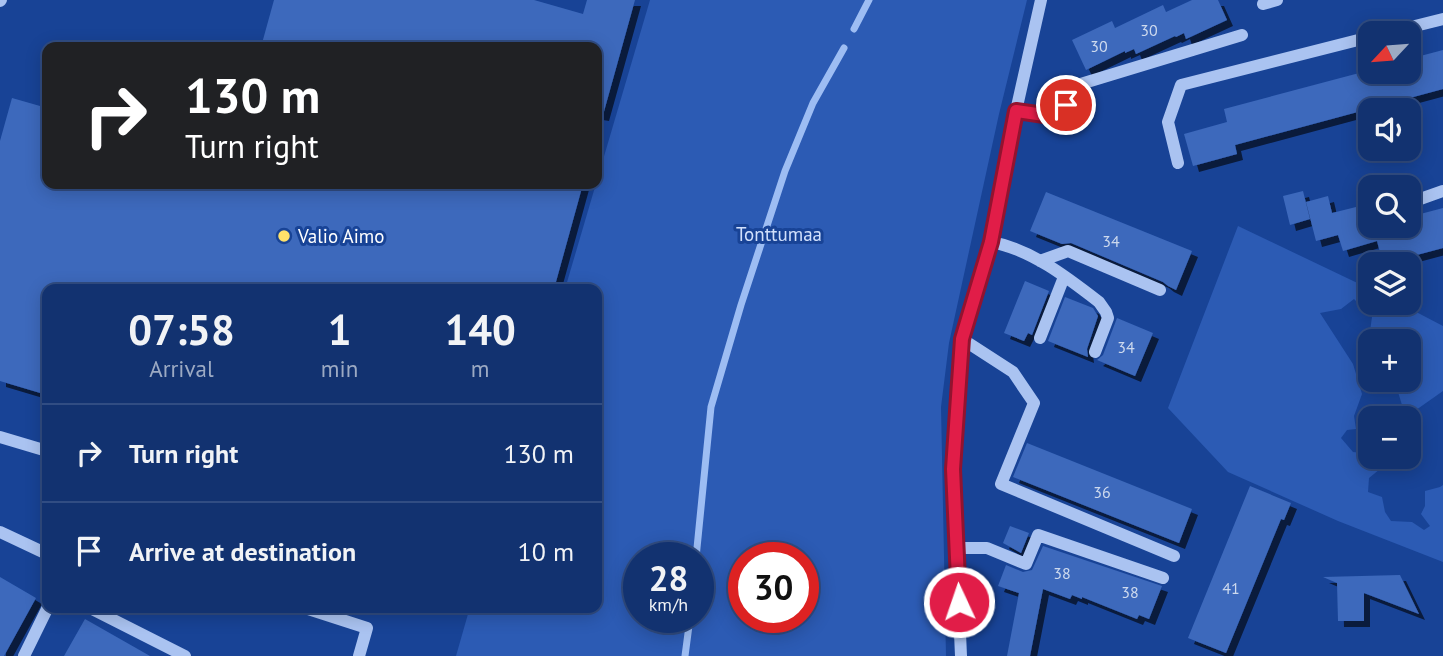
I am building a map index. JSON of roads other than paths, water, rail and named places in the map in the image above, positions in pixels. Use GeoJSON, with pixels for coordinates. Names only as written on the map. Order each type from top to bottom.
{"type":"FeatureCollection","features":[{"type":"Feature","properties":{"kind":"street"},"geometry":{"type":"LineString","coordinates":[[961,656],[953,469],[962,339],[991,242],[1041,0]]}},
{"type":"Feature","properties":{"kind":"street"},"geometry":{"type":"LineString","coordinates":[[1263,4],[1277,0]]}},
{"type":"Feature","properties":{"kind":"street"},"geometry":{"type":"LineString","coordinates":[[1421,24],[1443,19]]}},
{"type":"Feature","properties":{"kind":"street"},"geometry":{"type":"LineString","coordinates":[[1016,111],[1051,116],[1066,105],[1074,86],[1242,36]]}},
{"type":"Feature","properties":{"kind":"street"},"geometry":{"type":"LineString","coordinates":[[1178,163],[1168,122],[1181,85],[1358,40]]}},
{"type":"Feature","properties":{"kind":"street"},"geometry":{"type":"LineString","coordinates":[[1421,199],[1443,191]]}},
{"type":"Feature","properties":{"kind":"street"},"geometry":{"type":"LineString","coordinates":[[991,242],[1005,245],[1040,261],[1099,302],[1108,318],[1096,352]]}},
{"type":"Feature","properties":{"kind":"street"},"geometry":{"type":"LineString","coordinates":[[1040,261],[1068,251],[1160,290]]}},
{"type":"Feature","properties":{"kind":"street"},"geometry":{"type":"LineString","coordinates":[[1040,338],[1064,277]]}},
{"type":"Feature","properties":{"kind":"street"},"geometry":{"type":"LineString","coordinates":[[962,339],[1013,372],[1034,403],[1001,484],[1174,556]]}},
{"type":"Feature","properties":{"kind":"street"},"geometry":{"type":"LineString","coordinates":[[0,437],[42,449]]}},
{"type":"Feature","properties":{"kind":"street"},"geometry":{"type":"LineString","coordinates":[[0,532],[42,552]]}},
{"type":"Feature","properties":{"kind":"street"},"geometry":{"type":"LineString","coordinates":[[957,548],[987,548],[1026,564],[1038,535],[1163,578]]}},
{"type":"Feature","properties":{"kind":"street"},"geometry":{"type":"LineString","coordinates":[[24,656],[45,613]]}},
{"type":"Feature","properties":{"kind":"street"},"geometry":{"type":"LineString","coordinates":[[100,613],[185,656]]}},
{"type":"Feature","properties":{"kind":"street"},"geometry":{"type":"LineString","coordinates":[[321,613],[367,628],[359,656]]}},
{"type":"Feature","properties":{"kind":"waterway"},"geometry":{"type":"LineString","coordinates":[[854,29],[869,0]]}},
{"type":"Feature","properties":{"kind":"waterway"},"geometry":{"type":"LineString","coordinates":[[698,542],[711,407],[741,305],[785,171],[813,103],[844,48]]}},
{"type":"Feature","properties":{"kind":"waterway"},"geometry":{"type":"LineString","coordinates":[[685,656],[688,633]]}},
{"type":"Feature","properties":{"kind":"place","name":"Valio Aimo"},"geometry":{"type":"Point","coordinates":[284,236]}},
{"type":"Feature","properties":{"kind":"park label","name":"Tonttumaa"},"geometry":{"type":"Point","coordinates":[779,234]}}]}
